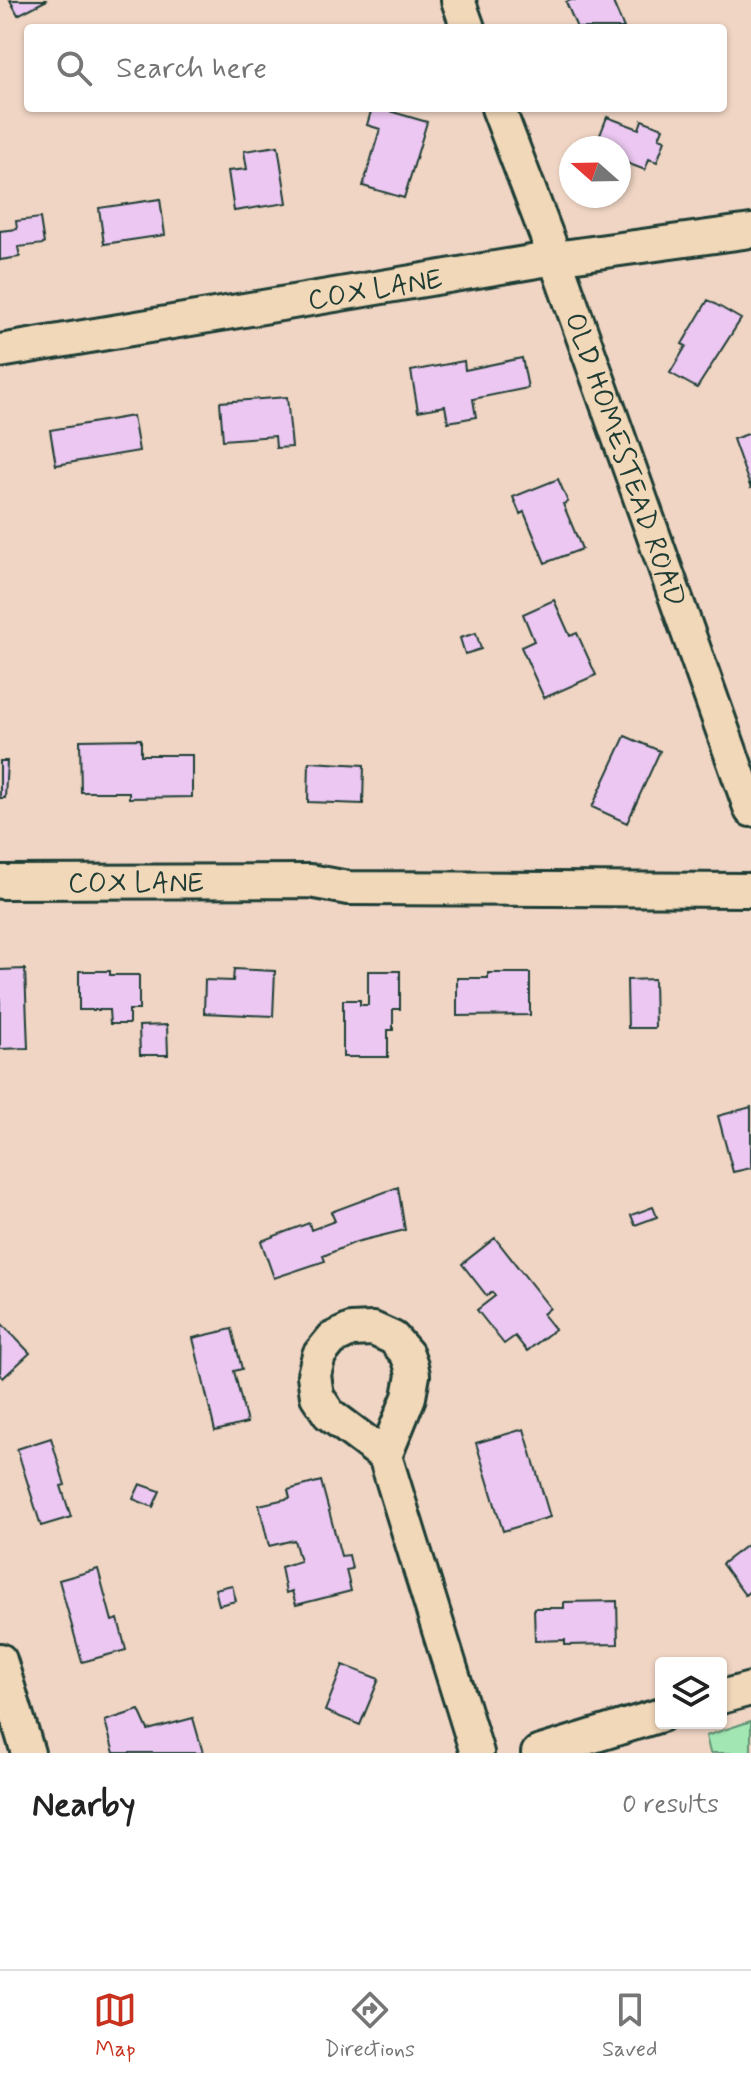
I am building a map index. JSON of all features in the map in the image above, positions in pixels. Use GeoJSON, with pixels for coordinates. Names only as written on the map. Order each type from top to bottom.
{"type":"FeatureCollection","features":[{"type":"Feature","properties":{"kind":"street"},"geometry":{"type":"LineString","coordinates":[[458,0],[467,24]]}},
{"type":"Feature","properties":{"kind":"street","name":"OLD HOMESTEAD ROAD"},"geometry":{"type":"LineString","coordinates":[[500,112],[555,258],[751,810]]}},
{"type":"Feature","properties":{"kind":"street","name":"COX LANE"},"geometry":{"type":"LineString","coordinates":[[0,351],[555,258],[751,231]]}},
{"type":"Feature","properties":{"kind":"street","name":"COX LANE"},"geometry":{"type":"LineString","coordinates":[[0,882],[310,881],[348,888],[751,890]]}},
{"type":"Feature","properties":{"kind":"street"},"geometry":{"type":"LineString","coordinates":[[385,1456],[477,1753]]}},
{"type":"Feature","properties":{"kind":"street"},"geometry":{"type":"LineString","coordinates":[[0,1660],[28,1753]]}},
{"type":"Feature","properties":{"kind":"street"},"geometry":{"type":"LineString","coordinates":[[727,1695],[751,1689]]}},
{"type":"Feature","properties":{"kind":"street"},"geometry":{"type":"LineString","coordinates":[[538,1753],[655,1717]]}},
{"type":"Feature","properties":{"kind":"green space"},"geometry":{"type":"Polygon","coordinates":[[[751,1721],[751,1753],[710,1753],[706,1736],[751,1721]]]}},
{"type":"Feature","properties":{"kind":"building"},"geometry":{"type":"Polygon","coordinates":[[[10,0],[47,0],[18,15],[10,0]]]}},
{"type":"Feature","properties":{"kind":"building"},"geometry":{"type":"Polygon","coordinates":[[[612,0],[622,24],[575,24],[566,2],[612,0]]]}},
{"type":"Feature","properties":{"kind":"building"},"geometry":{"type":"Polygon","coordinates":[[[371,112],[393,112],[427,122],[404,198],[363,186],[380,129],[367,125],[371,112]]]}},
{"type":"Feature","properties":{"kind":"building"},"geometry":{"type":"Polygon","coordinates":[[[607,117],[639,129],[642,120],[663,128],[659,138],[665,140],[657,162],[649,159],[645,170],[631,165],[631,136],[600,136],[607,117]]]}},
{"type":"Feature","properties":{"kind":"building"},"geometry":{"type":"Polygon","coordinates":[[[278,146],[287,203],[234,211],[228,171],[247,169],[244,151],[278,146]]]}},
{"type":"Feature","properties":{"kind":"building"},"geometry":{"type":"Polygon","coordinates":[[[160,199],[165,235],[104,244],[99,208],[160,199]]]}},
{"type":"Feature","properties":{"kind":"building"},"geometry":{"type":"Polygon","coordinates":[[[40,218],[44,244],[18,247],[20,257],[0,260],[0,231],[17,229],[16,221],[40,218]]]}},
{"type":"Feature","properties":{"kind":"building"},"geometry":{"type":"Polygon","coordinates":[[[708,300],[741,319],[697,388],[670,373],[686,346],[682,344],[708,300]]]}},
{"type":"Feature","properties":{"kind":"building"},"geometry":{"type":"Polygon","coordinates":[[[522,358],[528,388],[473,399],[476,417],[448,422],[445,406],[418,411],[411,371],[464,361],[465,370],[522,358]]]}},
{"type":"Feature","properties":{"kind":"building"},"geometry":{"type":"Polygon","coordinates":[[[287,397],[292,447],[276,448],[275,436],[223,440],[220,402],[287,397]]]}},
{"type":"Feature","properties":{"kind":"building"},"geometry":{"type":"Polygon","coordinates":[[[133,416],[139,451],[56,465],[50,430],[133,416]]]}},
{"type":"Feature","properties":{"kind":"building"},"geometry":{"type":"Polygon","coordinates":[[[751,433],[751,489],[733,439],[751,433]]]}},
{"type":"Feature","properties":{"kind":"building"},"geometry":{"type":"Polygon","coordinates":[[[558,479],[568,502],[563,504],[582,549],[545,563],[524,512],[520,514],[513,497],[558,479]]]}},
{"type":"Feature","properties":{"kind":"building"},"geometry":{"type":"Polygon","coordinates":[[[554,600],[570,636],[577,633],[596,675],[544,698],[521,647],[534,641],[523,614],[554,600]]]}},
{"type":"Feature","properties":{"kind":"building"},"geometry":{"type":"Polygon","coordinates":[[[476,633],[481,649],[465,654],[460,638],[476,633]]]}},
{"type":"Feature","properties":{"kind":"building"},"geometry":{"type":"Polygon","coordinates":[[[625,736],[660,751],[627,823],[592,807],[625,736]]]}},
{"type":"Feature","properties":{"kind":"building"},"geometry":{"type":"Polygon","coordinates":[[[141,739],[141,755],[192,755],[192,797],[129,798],[129,792],[81,792],[80,740],[141,739]]]}},
{"type":"Feature","properties":{"kind":"building"},"geometry":{"type":"Polygon","coordinates":[[[0,761],[7,761],[5,798],[0,798],[0,761]]]}},
{"type":"Feature","properties":{"kind":"building"},"geometry":{"type":"Polygon","coordinates":[[[309,762],[364,765],[363,804],[308,802],[309,762]]]}},
{"type":"Feature","properties":{"kind":"building"},"geometry":{"type":"Polygon","coordinates":[[[25,969],[28,1048],[0,1049],[0,970],[25,969]]]}},
{"type":"Feature","properties":{"kind":"building"},"geometry":{"type":"Polygon","coordinates":[[[234,969],[275,971],[273,1016],[204,1013],[205,980],[233,981],[234,969]]]}},
{"type":"Feature","properties":{"kind":"building"},"geometry":{"type":"Polygon","coordinates":[[[79,971],[139,975],[139,1010],[129,1010],[129,1024],[110,1024],[109,1010],[79,1010],[79,971]]]}},
{"type":"Feature","properties":{"kind":"building"},"geometry":{"type":"Polygon","coordinates":[[[368,971],[400,971],[400,1009],[393,1009],[393,1030],[388,1030],[388,1057],[343,1057],[343,1000],[360,1000],[360,1005],[368,1005],[368,971]]]}},
{"type":"Feature","properties":{"kind":"building"},"geometry":{"type":"Polygon","coordinates":[[[488,973],[530,973],[530,1015],[457,1016],[457,978],[488,978],[488,973]]]}},
{"type":"Feature","properties":{"kind":"building"},"geometry":{"type":"Polygon","coordinates":[[[654,979],[655,1028],[628,1028],[627,980],[654,979]]]}},
{"type":"Feature","properties":{"kind":"building"},"geometry":{"type":"Polygon","coordinates":[[[167,1025],[168,1055],[140,1055],[139,1026],[167,1025]]]}},
{"type":"Feature","properties":{"kind":"building"},"geometry":{"type":"Polygon","coordinates":[[[751,1107],[751,1168],[733,1172],[718,1116],[751,1107]]]}},
{"type":"Feature","properties":{"kind":"building"},"geometry":{"type":"Polygon","coordinates":[[[398,1187],[405,1230],[356,1242],[323,1256],[325,1261],[274,1278],[261,1241],[309,1223],[311,1230],[335,1221],[331,1212],[398,1187]]]}},
{"type":"Feature","properties":{"kind":"building"},"geometry":{"type":"Polygon","coordinates":[[[653,1207],[657,1217],[635,1225],[631,1215],[653,1207]]]}},
{"type":"Feature","properties":{"kind":"building"},"geometry":{"type":"Polygon","coordinates":[[[495,1238],[550,1308],[543,1314],[555,1329],[527,1351],[515,1336],[504,1344],[477,1310],[495,1296],[492,1292],[487,1296],[462,1264],[495,1238]]]}},
{"type":"Feature","properties":{"kind":"building"},"geometry":{"type":"Polygon","coordinates":[[[1,1323],[30,1353],[3,1378],[0,1375],[1,1323]]]}},
{"type":"Feature","properties":{"kind":"building"},"geometry":{"type":"Polygon","coordinates":[[[232,1329],[242,1369],[234,1371],[247,1423],[215,1431],[193,1338],[232,1329]]]}},
{"type":"Feature","properties":{"kind":"building"},"geometry":{"type":"Polygon","coordinates":[[[524,1429],[550,1517],[503,1531],[476,1443],[524,1429]]]}},
{"type":"Feature","properties":{"kind":"building"},"geometry":{"type":"Polygon","coordinates":[[[51,1438],[71,1517],[41,1526],[17,1449],[51,1438]]]}},
{"type":"Feature","properties":{"kind":"building"},"geometry":{"type":"Polygon","coordinates":[[[321,1481],[341,1556],[349,1555],[352,1569],[346,1570],[351,1591],[296,1605],[292,1591],[286,1593],[281,1567],[300,1561],[294,1540],[269,1546],[259,1505],[290,1498],[288,1490],[321,1481]]]}},
{"type":"Feature","properties":{"kind":"building"},"geometry":{"type":"Polygon","coordinates":[[[140,1484],[160,1491],[153,1507],[133,1499],[140,1484]]]}},
{"type":"Feature","properties":{"kind":"building"},"geometry":{"type":"Polygon","coordinates":[[[751,1542],[751,1590],[745,1595],[722,1564],[751,1542]]]}},
{"type":"Feature","properties":{"kind":"building"},"geometry":{"type":"Polygon","coordinates":[[[98,1569],[112,1621],[118,1619],[126,1650],[82,1662],[59,1580],[98,1569]]]}},
{"type":"Feature","properties":{"kind":"building"},"geometry":{"type":"Polygon","coordinates":[[[232,1585],[236,1601],[219,1605],[215,1589],[232,1585]]]}},
{"type":"Feature","properties":{"kind":"building"},"geometry":{"type":"Polygon","coordinates":[[[617,1601],[618,1644],[565,1645],[565,1640],[535,1641],[534,1608],[564,1608],[564,1602],[617,1601]]]}},
{"type":"Feature","properties":{"kind":"building"},"geometry":{"type":"Polygon","coordinates":[[[343,1665],[379,1679],[360,1725],[325,1711],[343,1665]]]}},
{"type":"Feature","properties":{"kind":"building"},"geometry":{"type":"Polygon","coordinates":[[[139,1710],[148,1730],[193,1718],[203,1753],[114,1753],[105,1721],[139,1710]]]}}]}
